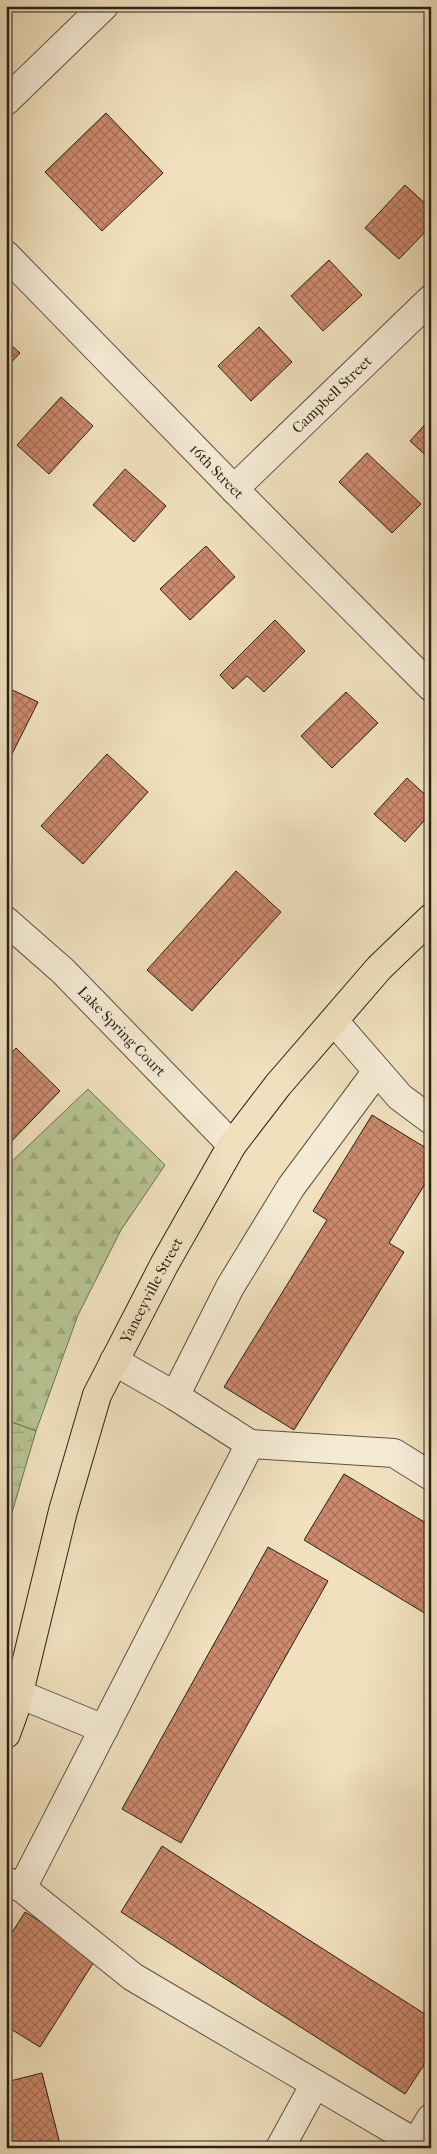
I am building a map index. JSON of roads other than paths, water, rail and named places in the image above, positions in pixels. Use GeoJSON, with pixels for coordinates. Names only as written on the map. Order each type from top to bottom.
{"type":"FeatureCollection","features":[{"type":"Feature","properties":{"kind":"main road","name":"Yanceyville Street"},"geometry":{"type":"LineString","coordinates":[[6,1734],[19,1694],[63,1511],[97,1395],[164,1265],[232,1145],[278,1085],[379,968],[431,918]]}},
{"type":"Feature","properties":{"kind":"street"},"geometry":{"type":"LineString","coordinates":[[6,101],[104,6]]}},
{"type":"Feature","properties":{"kind":"street","name":"16th Street"},"geometry":{"type":"LineString","coordinates":[[6,255],[234,489],[431,687]]}},
{"type":"Feature","properties":{"kind":"street","name":"Campbell Street"},"geometry":{"type":"LineString","coordinates":[[234,489],[431,299]]}},
{"type":"Feature","properties":{"kind":"street","name":"Lake Spring Court"},"geometry":{"type":"LineString","coordinates":[[6,921],[63,971],[232,1145]]}},
{"type":"Feature","properties":{"kind":"street"},"geometry":{"type":"LineString","coordinates":[[334,1021],[400,1097],[431,1120]]}},
{"type":"Feature","properties":{"kind":"street"},"geometry":{"type":"LineString","coordinates":[[176,1396],[230,1287],[291,1187],[377,1071]]}},
{"type":"Feature","properties":{"kind":"street"},"geometry":{"type":"LineString","coordinates":[[114,1362],[176,1396],[250,1444],[394,1453],[431,1476]]}},
{"type":"Feature","properties":{"kind":"street"},"geometry":{"type":"LineString","coordinates":[[250,1444],[104,1729],[14,1885],[133,1977],[315,2084],[423,2144],[431,2118]]}},
{"type":"Feature","properties":{"kind":"street"},"geometry":{"type":"LineString","coordinates":[[19,1694],[104,1729]]}},
{"type":"Feature","properties":{"kind":"street"},"geometry":{"type":"LineString","coordinates":[[280,2148],[315,2084]]}}]}
